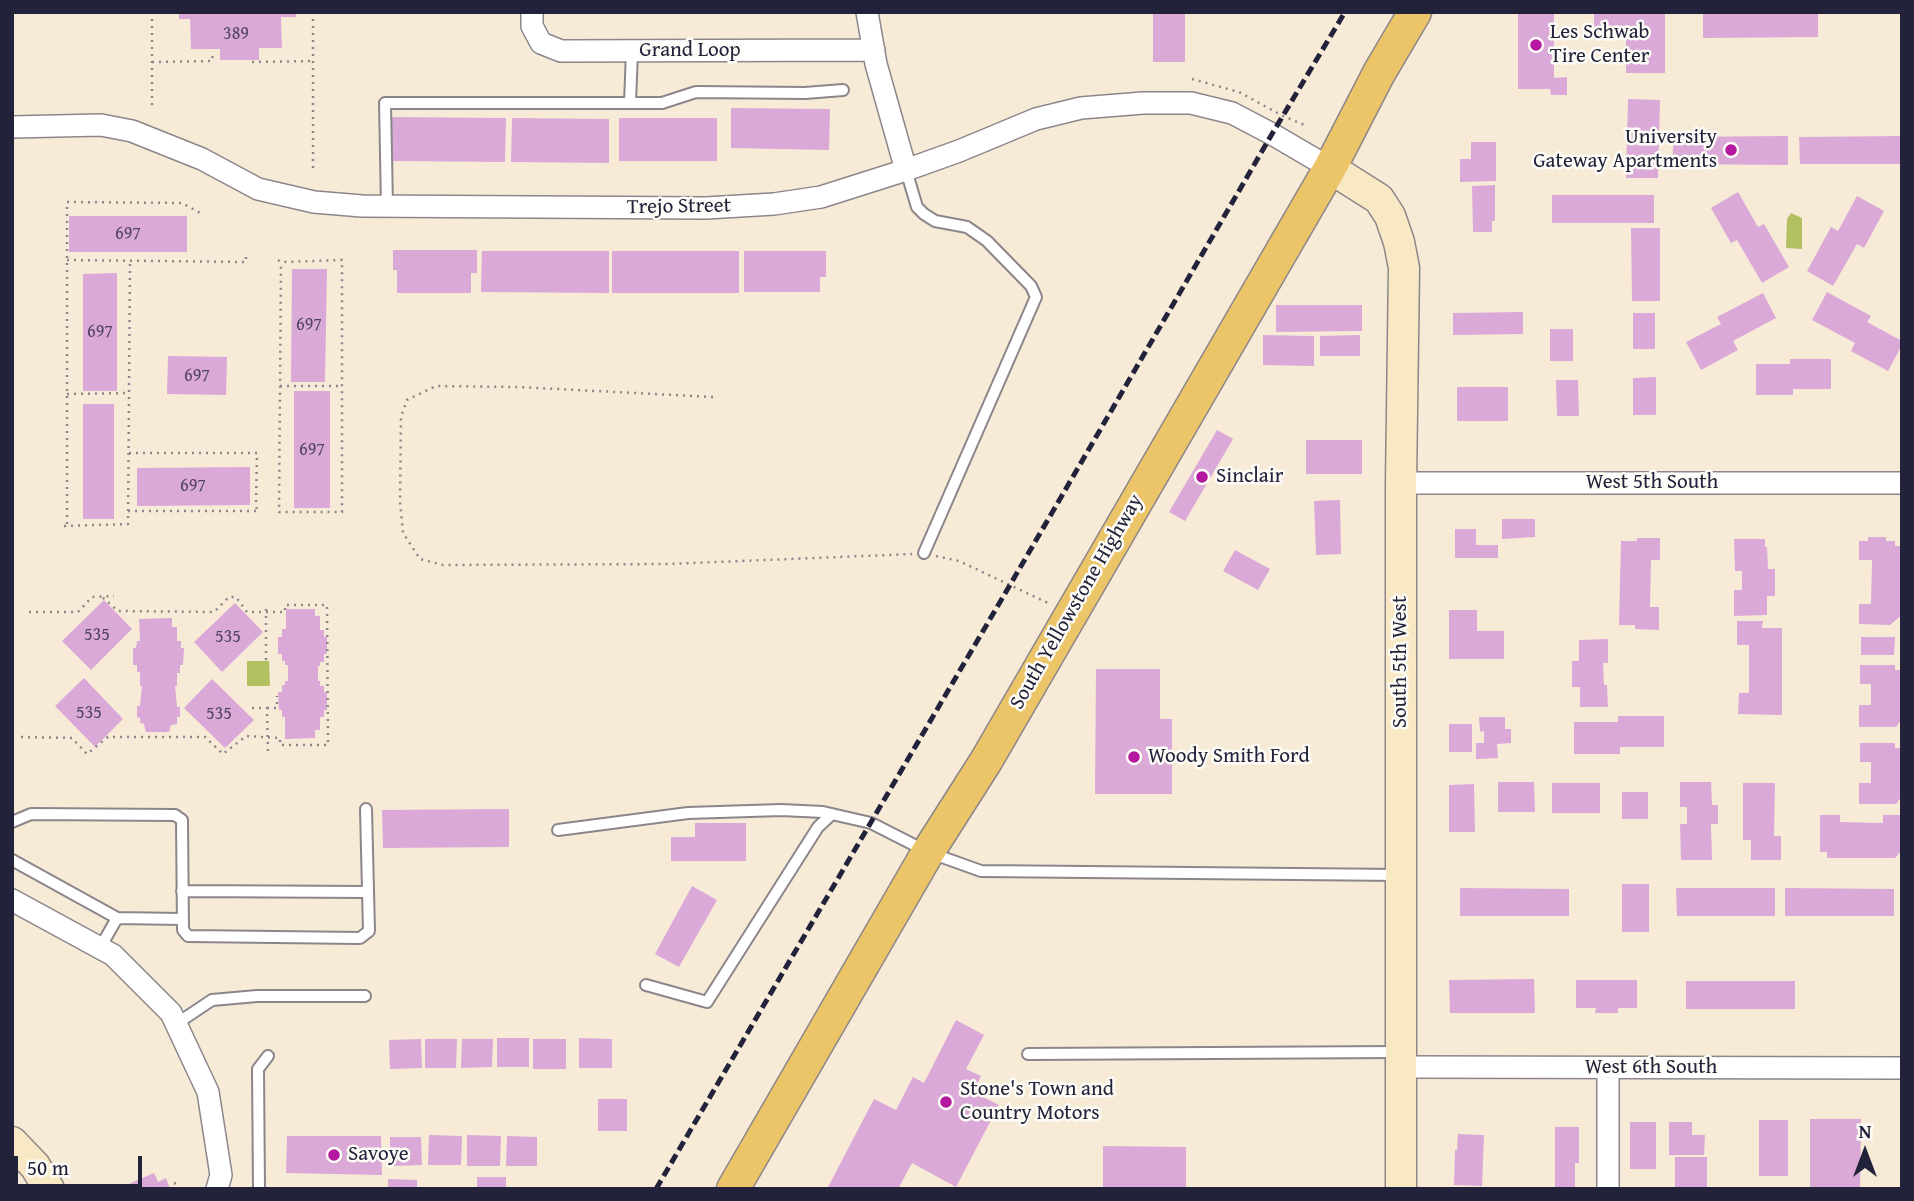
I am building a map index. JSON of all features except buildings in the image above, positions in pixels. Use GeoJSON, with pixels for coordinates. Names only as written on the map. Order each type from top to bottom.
{"type":"FeatureCollection","features":[{"type":"Feature","properties":{"kind":"main road","name":"South Yellowstone Highway"},"geometry":{"type":"LineString","coordinates":[[733,1189],[928,852],[986,761],[1329,169],[1379,73],[1415,12]]}},
{"type":"Feature","properties":{"kind":"street","name":"Grand Loop"},"geometry":{"type":"LineString","coordinates":[[532,12],[533,26],[541,43],[561,51],[874,50]]}},
{"type":"Feature","properties":{"kind":"street"},"geometry":{"type":"LineString","coordinates":[[867,12],[874,50],[906,170]]}},
{"type":"Feature","properties":{"kind":"street","name":"Trejo Street"},"geometry":{"type":"LineString","coordinates":[[12,127],[101,125],[125,130],[202,159],[268,192],[314,202],[387,206],[706,208],[774,204],[821,197],[906,170],[1036,119],[1081,108],[1143,103],[1191,103],[1232,113],[1329,169]]}},
{"type":"Feature","properties":{"kind":"street","name":"South 5th West"},"geometry":{"type":"LineString","coordinates":[[1329,169],[1379,199],[1390,216],[1404,268],[1401,483],[1401,1189]]}},
{"type":"Feature","properties":{"kind":"street","name":"West 5th South"},"geometry":{"type":"LineString","coordinates":[[1401,483],[1902,482]]}},
{"type":"Feature","properties":{"kind":"street"},"geometry":{"type":"LineString","coordinates":[[12,900],[113,956],[171,1013],[208,1092],[221,1175],[217,1189]]}},
{"type":"Feature","properties":{"kind":"street","name":"West 6th South"},"geometry":{"type":"LineString","coordinates":[[1401,1060],[1608,1068],[1902,1068]]}},
{"type":"Feature","properties":{"kind":"street"},"geometry":{"type":"LineString","coordinates":[[1608,1068],[1608,1189]]}},
{"type":"Feature","properties":{"kind":"street"},"geometry":{"type":"LineString","coordinates":[[12,1142],[35,1166],[49,1189]]}},
{"type":"Feature","properties":{"kind":"lane"},"geometry":{"type":"LineString","coordinates":[[630,103],[632,51]]}},
{"type":"Feature","properties":{"kind":"lane"},"geometry":{"type":"LineString","coordinates":[[387,206],[385,103],[662,103],[696,92],[805,93],[843,90]]}},
{"type":"Feature","properties":{"kind":"lane"},"geometry":{"type":"LineString","coordinates":[[906,170],[917,207],[924,214],[935,221],[967,227],[987,241],[1031,286],[1036,297],[924,553]]}},
{"type":"Feature","properties":{"kind":"lane"},"geometry":{"type":"LineString","coordinates":[[12,822],[32,814],[175,815],[182,820],[183,930],[188,936],[360,938],[369,930],[366,809]]}},
{"type":"Feature","properties":{"kind":"lane"},"geometry":{"type":"LineString","coordinates":[[558,830],[688,813],[781,810],[823,812],[871,823],[928,852],[981,871],[1401,875]]}},
{"type":"Feature","properties":{"kind":"lane"},"geometry":{"type":"LineString","coordinates":[[646,985],[707,1002],[818,827],[832,814]]}},
{"type":"Feature","properties":{"kind":"lane"},"geometry":{"type":"LineString","coordinates":[[12,860],[117,918],[183,919]]}},
{"type":"Feature","properties":{"kind":"lane"},"geometry":{"type":"LineString","coordinates":[[183,891],[368,892]]}},
{"type":"Feature","properties":{"kind":"lane"},"geometry":{"type":"LineString","coordinates":[[100,948],[117,918]]}},
{"type":"Feature","properties":{"kind":"lane"},"geometry":{"type":"LineString","coordinates":[[176,1024],[212,1000],[257,996],[365,996]]}},
{"type":"Feature","properties":{"kind":"lane"},"geometry":{"type":"LineString","coordinates":[[1028,1054],[1401,1060]]}},
{"type":"Feature","properties":{"kind":"lane"},"geometry":{"type":"LineString","coordinates":[[259,1189],[258,1069],[268,1056]]}},
{"type":"Feature","properties":{"kind":"path"},"geometry":{"type":"LineString","coordinates":[[152,12],[152,104]]}},
{"type":"Feature","properties":{"kind":"path"},"geometry":{"type":"LineString","coordinates":[[313,12],[313,171]]}},
{"type":"Feature","properties":{"kind":"path"},"geometry":{"type":"LineString","coordinates":[[152,62],[212,61],[213,51]]}},
{"type":"Feature","properties":{"kind":"path"},"geometry":{"type":"LineString","coordinates":[[252,61],[313,61]]}},
{"type":"Feature","properties":{"kind":"path"},"geometry":{"type":"LineString","coordinates":[[130,261],[128,524],[66,525],[67,202],[182,203],[204,215]]}},
{"type":"Feature","properties":{"kind":"path"},"geometry":{"type":"LineString","coordinates":[[67,260],[246,262],[246,258]]}},
{"type":"Feature","properties":{"kind":"path"},"geometry":{"type":"LineString","coordinates":[[342,260],[342,512],[278,511],[280,386],[279,261],[342,260]]}},
{"type":"Feature","properties":{"kind":"path"},"geometry":{"type":"LineString","coordinates":[[280,386],[342,386]]}},
{"type":"Feature","properties":{"kind":"path"},"geometry":{"type":"LineString","coordinates":[[713,397],[436,386],[407,400],[401,417],[400,501],[403,533],[419,559],[443,565],[668,564],[924,553],[960,561],[1070,614]]}},
{"type":"Feature","properties":{"kind":"path"},"geometry":{"type":"LineString","coordinates":[[67,394],[129,393]]}},
{"type":"Feature","properties":{"kind":"path"},"geometry":{"type":"LineString","coordinates":[[128,511],[258,511],[257,453],[129,453]]}},
{"type":"Feature","properties":{"kind":"path"},"geometry":{"type":"LineString","coordinates":[[21,737],[72,738],[87,754],[108,737],[205,737],[223,754],[246,736],[280,738],[280,745],[328,745],[327,605],[285,605],[285,612],[247,612],[236,597],[229,597],[214,612],[116,611],[101,596]]}},
{"type":"Feature","properties":{"kind":"path"},"geometry":{"type":"LineString","coordinates":[[29,612],[78,612],[93,597],[114,596]]}},
{"type":"Feature","properties":{"kind":"path"},"geometry":{"type":"LineString","coordinates":[[266,611],[266,662]]}},
{"type":"Feature","properties":{"kind":"path"},"geometry":{"type":"LineString","coordinates":[[252,708],[276,708],[276,696]]}},
{"type":"Feature","properties":{"kind":"path"},"geometry":{"type":"LineString","coordinates":[[267,708],[268,756]]}},
{"type":"Feature","properties":{"kind":"path"},"geometry":{"type":"LineString","coordinates":[[174,1183],[180,1185]]}},
{"type":"Feature","properties":{"kind":"green space"},"geometry":{"type":"Polygon","coordinates":[[[1791,213],[1802,218],[1802,249],[1786,248],[1787,219],[1791,213]]]}},
{"type":"Feature","properties":{"kind":"green space"},"geometry":{"type":"Polygon","coordinates":[[[247,661],[269,661],[270,686],[247,686],[247,661]]]}},
{"type":"Feature","properties":{"kind":"railway"},"geometry":{"type":"LineString","coordinates":[[656,1189],[1345,12]]}},
{"type":"Feature","properties":{"kind":"place","name":"Les Schwab Tire Center"},"geometry":{"type":"Point","coordinates":[1536,45]}},
{"type":"Feature","properties":{"kind":"place","name":"University Gateway Apartments"},"geometry":{"type":"Point","coordinates":[1731,150]}},
{"type":"Feature","properties":{"kind":"place","name":"Sinclair"},"geometry":{"type":"Point","coordinates":[1202,477]}},
{"type":"Feature","properties":{"kind":"place","name":"Woody Smith Ford"},"geometry":{"type":"Point","coordinates":[1134,757]}},
{"type":"Feature","properties":{"kind":"place","name":"Stone's Town and Country Motors"},"geometry":{"type":"Point","coordinates":[946,1102]}},
{"type":"Feature","properties":{"kind":"place","name":"Savoye"},"geometry":{"type":"Point","coordinates":[334,1155]}}]}
